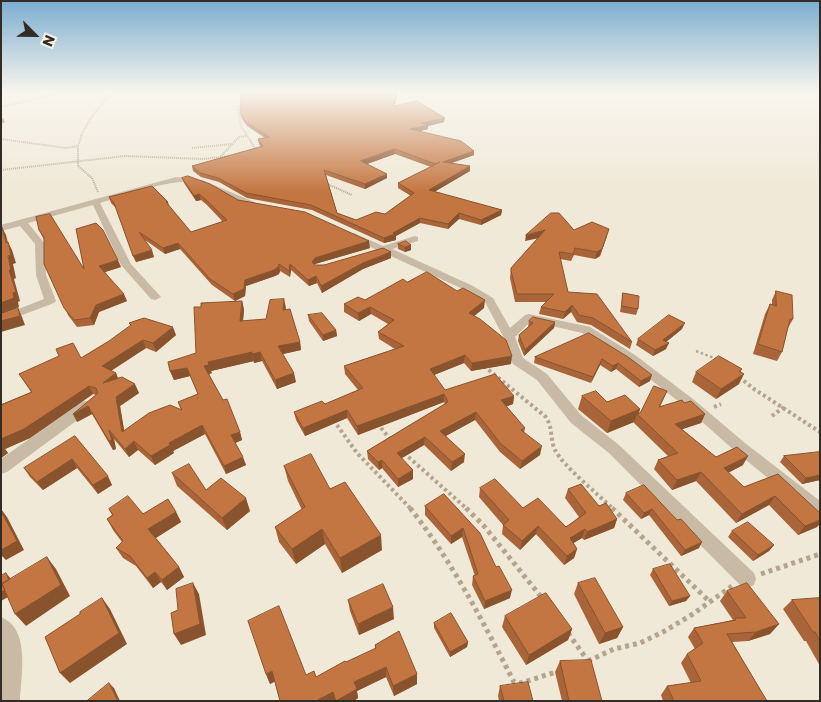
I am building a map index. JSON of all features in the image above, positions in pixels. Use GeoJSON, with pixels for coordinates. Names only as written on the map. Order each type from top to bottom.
{"type":"FeatureCollection","features":[{"type":"Feature","properties":{"kind":"street"},"geometry":{"type":"LineString","coordinates":[[1,228],[153,184],[189,178],[215,186],[243,202],[267,206]]}},
{"type":"Feature","properties":{"kind":"street"},"geometry":{"type":"LineString","coordinates":[[97,201],[126,265],[155,297]]}},
{"type":"Feature","properties":{"kind":"street"},"geometry":{"type":"LineString","coordinates":[[1,320],[50,301],[41,275],[40,244],[22,222]]}},
{"type":"Feature","properties":{"kind":"street"},"geometry":{"type":"LineString","coordinates":[[341,230],[480,294],[489,300],[500,323],[510,336],[514,354],[521,364],[542,377],[576,419],[614,450],[747,579]]}},
{"type":"Feature","properties":{"kind":"street"},"geometry":{"type":"LineString","coordinates":[[364,254],[415,239]]}},
{"type":"Feature","properties":{"kind":"street"},"geometry":{"type":"LineString","coordinates":[[510,336],[529,316],[586,330],[631,358],[688,402],[820,511]]}},
{"type":"Feature","properties":{"kind":"street"},"geometry":{"type":"LineString","coordinates":[[1,468],[94,401]]}},
{"type":"Feature","properties":{"kind":"street"},"geometry":{"type":"LineString","coordinates":[[1,627],[13,647],[9,701]]}},
{"type":"Feature","properties":{"kind":"path"},"geometry":{"type":"LineString","coordinates":[[85,126],[78,146],[78,166],[92,178],[97,201]]}},
{"type":"Feature","properties":{"kind":"path"},"geometry":{"type":"LineString","coordinates":[[241,126],[246,136],[259,152],[250,153]]}},
{"type":"Feature","properties":{"kind":"path"},"geometry":{"type":"LineString","coordinates":[[204,159],[214,162],[239,137],[246,136]]}},
{"type":"Feature","properties":{"kind":"path"},"geometry":{"type":"LineString","coordinates":[[1,139],[66,148],[78,146]]}},
{"type":"Feature","properties":{"kind":"path"},"geometry":{"type":"LineString","coordinates":[[192,148],[232,144]]}},
{"type":"Feature","properties":{"kind":"path"},"geometry":{"type":"LineString","coordinates":[[1,170],[125,156],[204,159],[241,154]]}},
{"type":"Feature","properties":{"kind":"path"},"geometry":{"type":"LineString","coordinates":[[318,181],[352,195]]}},
{"type":"Feature","properties":{"kind":"path"},"geometry":{"type":"LineString","coordinates":[[696,351],[726,364]]}},
{"type":"Feature","properties":{"kind":"path"},"geometry":{"type":"LineString","coordinates":[[479,361],[546,417],[552,425],[552,444],[560,458],[709,601]]}},
{"type":"Feature","properties":{"kind":"path"},"geometry":{"type":"LineString","coordinates":[[734,371],[754,389],[820,432]]}},
{"type":"Feature","properties":{"kind":"path"},"geometry":{"type":"LineString","coordinates":[[772,416],[784,407]]}},
{"type":"Feature","properties":{"kind":"path"},"geometry":{"type":"LineString","coordinates":[[337,425],[357,453],[408,505],[422,523],[478,609],[514,682],[521,683],[563,669]]}},
{"type":"Feature","properties":{"kind":"path"},"geometry":{"type":"LineString","coordinates":[[382,428],[397,447],[456,497],[484,526],[544,600]]}},
{"type":"Feature","properties":{"kind":"path"},"geometry":{"type":"LineString","coordinates":[[580,664],[614,648],[640,642],[663,632],[693,614],[735,584],[820,554]]}},
{"type":"Feature","properties":{"kind":"path"},"geometry":{"type":"LineString","coordinates":[[564,626],[588,661]]}},
{"type":"Feature","properties":{"kind":"building"},"geometry":{"type":"Polygon","coordinates":[[[252,126],[425,126],[410,129],[461,141],[474,151],[443,162],[470,166],[429,190],[502,210],[481,220],[459,213],[448,224],[420,218],[393,233],[395,234],[384,238],[311,205],[246,193],[218,178],[200,173],[192,166],[263,146],[258,139],[269,137],[252,126]],[[395,149],[361,161],[387,174],[365,184],[324,170],[337,213],[356,220],[376,212],[385,214],[414,193],[398,183],[440,162],[435,164],[395,149]]]}},
{"type":"Feature","properties":{"kind":"building"},"geometry":{"type":"Polygon","coordinates":[[[188,176],[210,184],[238,200],[305,212],[369,241],[315,258],[312,262],[315,265],[324,265],[383,248],[391,252],[363,263],[321,286],[316,276],[308,280],[290,264],[289,271],[279,264],[274,270],[245,280],[244,289],[233,294],[210,279],[178,243],[163,248],[139,232],[152,250],[133,256],[114,203],[109,197],[152,186],[168,202],[166,202],[191,232],[227,220],[199,194],[194,196],[182,178],[188,176]]]}},
{"type":"Feature","properties":{"kind":"building"},"geometry":{"type":"Polygon","coordinates":[[[551,213],[559,213],[574,230],[592,222],[609,229],[602,249],[597,252],[575,248],[573,254],[559,252],[568,292],[597,294],[632,342],[593,318],[579,315],[572,305],[565,312],[541,307],[554,294],[517,294],[511,268],[545,230],[526,235],[551,213]]]}},
{"type":"Feature","properties":{"kind":"building"},"geometry":{"type":"Polygon","coordinates":[[[50,214],[84,269],[76,229],[96,223],[103,230],[118,260],[99,266],[124,294],[96,305],[90,318],[74,320],[64,308],[44,264],[44,237],[39,230],[36,217],[50,214]]]}},
{"type":"Feature","properties":{"kind":"building"},"geometry":{"type":"Polygon","coordinates":[[[1,227],[6,243],[8,242],[11,255],[8,256],[11,270],[9,270],[16,292],[13,293],[14,298],[1,303],[1,227]]]}},
{"type":"Feature","properties":{"kind":"building"},"geometry":{"type":"Polygon","coordinates":[[[406,241],[411,245],[405,247],[398,244],[406,241]]]}},
{"type":"Feature","properties":{"kind":"building"},"geometry":{"type":"Polygon","coordinates":[[[427,272],[457,291],[463,288],[485,300],[469,313],[480,319],[506,340],[512,356],[472,363],[465,355],[430,369],[445,390],[495,374],[514,396],[501,400],[525,428],[521,430],[542,446],[522,461],[501,444],[476,412],[440,431],[465,454],[452,462],[425,437],[397,453],[413,470],[398,479],[382,460],[378,462],[367,451],[448,402],[444,394],[357,426],[347,410],[303,428],[294,412],[322,401],[325,404],[363,388],[344,366],[404,346],[378,332],[394,320],[370,307],[358,313],[344,304],[358,297],[365,300],[403,279],[407,282],[427,272]]]}},
{"type":"Feature","properties":{"kind":"building"},"geometry":{"type":"Polygon","coordinates":[[[776,291],[792,295],[793,319],[790,319],[782,352],[758,344],[770,304],[776,306],[776,291]]]}},
{"type":"Feature","properties":{"kind":"building"},"geometry":{"type":"Polygon","coordinates":[[[623,293],[639,296],[638,309],[622,306],[623,293]]]}},
{"type":"Feature","properties":{"kind":"building"},"geometry":{"type":"Polygon","coordinates":[[[284,299],[283,310],[290,309],[300,342],[278,346],[294,373],[275,380],[260,352],[252,354],[252,352],[208,362],[209,365],[204,366],[223,400],[227,399],[240,432],[231,435],[243,457],[224,466],[202,425],[169,443],[170,445],[151,456],[134,441],[125,449],[109,430],[112,440],[109,441],[88,406],[73,414],[98,393],[96,388],[89,386],[24,429],[1,439],[1,405],[32,392],[19,374],[59,356],[56,349],[73,343],[81,358],[131,325],[129,323],[144,318],[173,327],[153,343],[143,340],[102,366],[116,373],[103,383],[122,377],[135,384],[116,397],[122,432],[149,413],[170,405],[182,410],[178,402],[198,394],[187,368],[170,371],[168,362],[196,353],[194,307],[201,307],[201,303],[242,301],[240,321],[266,319],[270,300],[284,299]]]}},
{"type":"Feature","properties":{"kind":"building"},"geometry":{"type":"Polygon","coordinates":[[[18,308],[20,316],[1,321],[1,314],[18,308]]]}},
{"type":"Feature","properties":{"kind":"building"},"geometry":{"type":"Polygon","coordinates":[[[322,313],[336,330],[323,335],[308,315],[322,313]]]}},
{"type":"Feature","properties":{"kind":"building"},"geometry":{"type":"Polygon","coordinates":[[[669,315],[685,323],[663,340],[669,343],[655,350],[638,339],[669,315]]]}},
{"type":"Feature","properties":{"kind":"building"},"geometry":{"type":"Polygon","coordinates":[[[533,317],[555,322],[525,350],[519,335],[533,323],[529,321],[533,317]]]}},
{"type":"Feature","properties":{"kind":"building"},"geometry":{"type":"Polygon","coordinates":[[[589,333],[628,357],[652,375],[641,381],[618,363],[613,366],[602,359],[593,377],[535,357],[589,333]]]}},
{"type":"Feature","properties":{"kind":"building"},"geometry":{"type":"Polygon","coordinates":[[[719,356],[742,369],[739,371],[744,374],[721,389],[696,372],[719,356]]]}},
{"type":"Feature","properties":{"kind":"building"},"geometry":{"type":"Polygon","coordinates":[[[654,386],[667,391],[659,407],[682,400],[684,403],[691,401],[705,414],[675,424],[716,457],[737,447],[748,456],[724,468],[744,487],[778,474],[820,513],[820,520],[805,526],[775,496],[742,514],[701,472],[677,480],[658,460],[678,453],[637,414],[640,413],[654,386]]]}},
{"type":"Feature","properties":{"kind":"building"},"geometry":{"type":"Polygon","coordinates":[[[596,391],[607,402],[625,395],[640,409],[611,421],[582,396],[596,391]]]}},
{"type":"Feature","properties":{"kind":"building"},"geometry":{"type":"Polygon","coordinates":[[[75,436],[108,476],[93,485],[72,459],[37,482],[24,468],[75,436]]]}},
{"type":"Feature","properties":{"kind":"building"},"geometry":{"type":"Polygon","coordinates":[[[820,452],[820,475],[806,478],[784,456],[820,452]]]}},
{"type":"Feature","properties":{"kind":"building"},"geometry":{"type":"Polygon","coordinates":[[[311,454],[330,489],[345,482],[381,535],[340,558],[322,529],[292,549],[275,527],[305,507],[284,466],[311,454]]]}},
{"type":"Feature","properties":{"kind":"building"},"geometry":{"type":"Polygon","coordinates":[[[189,464],[206,490],[221,478],[246,498],[222,518],[172,473],[189,464]]]}},
{"type":"Feature","properties":{"kind":"building"},"geometry":{"type":"Polygon","coordinates":[[[495,479],[523,508],[538,498],[566,527],[586,513],[568,489],[581,484],[599,506],[606,503],[617,519],[587,532],[585,529],[570,538],[577,549],[567,556],[538,526],[522,541],[503,525],[509,520],[480,488],[495,479]]]}},
{"type":"Feature","properties":{"kind":"building"},"geometry":{"type":"Polygon","coordinates":[[[644,485],[677,520],[681,519],[702,542],[685,550],[652,509],[644,513],[626,493],[644,485]]]}},
{"type":"Feature","properties":{"kind":"building"},"geometry":{"type":"Polygon","coordinates":[[[444,494],[480,533],[496,567],[499,566],[512,590],[485,601],[473,576],[478,574],[463,528],[451,536],[425,506],[444,494]]]}},
{"type":"Feature","properties":{"kind":"building"},"geometry":{"type":"Polygon","coordinates":[[[128,496],[143,514],[168,499],[176,512],[148,529],[179,567],[162,580],[155,572],[147,578],[130,556],[116,548],[123,541],[107,519],[113,515],[109,509],[128,496]]]}},
{"type":"Feature","properties":{"kind":"building"},"geometry":{"type":"Polygon","coordinates":[[[1,511],[17,541],[1,550],[1,511]]]}},
{"type":"Feature","properties":{"kind":"building"},"geometry":{"type":"Polygon","coordinates":[[[748,522],[774,545],[758,555],[732,531],[748,522]]]}},
{"type":"Feature","properties":{"kind":"building"},"geometry":{"type":"Polygon","coordinates":[[[47,557],[61,585],[15,614],[2,584],[47,557]]]}},
{"type":"Feature","properties":{"kind":"building"},"geometry":{"type":"Polygon","coordinates":[[[670,564],[690,596],[672,601],[653,569],[670,564]]]}},
{"type":"Feature","properties":{"kind":"building"},"geometry":{"type":"Polygon","coordinates":[[[6,573],[9,580],[2,584],[5,590],[1,592],[1,576],[6,573]]]}},
{"type":"Feature","properties":{"kind":"building"},"geometry":{"type":"Polygon","coordinates":[[[595,578],[623,627],[605,633],[578,583],[595,578]]]}},
{"type":"Feature","properties":{"kind":"building"},"geometry":{"type":"Polygon","coordinates":[[[193,583],[200,624],[174,634],[171,613],[178,610],[176,589],[193,583]]]}},
{"type":"Feature","properties":{"kind":"building"},"geometry":{"type":"Polygon","coordinates":[[[747,583],[779,624],[756,632],[727,634],[767,701],[674,701],[667,686],[701,681],[687,654],[703,643],[694,628],[736,620],[735,618],[746,618],[727,591],[747,583]]]}},
{"type":"Feature","properties":{"kind":"building"},"geometry":{"type":"Polygon","coordinates":[[[383,584],[393,607],[358,624],[348,600],[383,584]]]}},
{"type":"Feature","properties":{"kind":"building"},"geometry":{"type":"Polygon","coordinates":[[[546,593],[572,629],[529,655],[505,616],[546,593]]]}},
{"type":"Feature","properties":{"kind":"building"},"geometry":{"type":"Polygon","coordinates":[[[102,598],[119,633],[60,673],[45,637],[102,598]]]}},
{"type":"Feature","properties":{"kind":"building"},"geometry":{"type":"Polygon","coordinates":[[[820,598],[820,641],[792,600],[820,598]]]}},
{"type":"Feature","properties":{"kind":"building"},"geometry":{"type":"Polygon","coordinates":[[[279,606],[306,675],[314,671],[316,677],[345,661],[376,648],[375,645],[399,631],[417,674],[393,686],[386,667],[354,682],[357,689],[336,701],[333,692],[316,701],[280,701],[272,671],[266,674],[248,621],[279,606]]]}},
{"type":"Feature","properties":{"kind":"building"},"geometry":{"type":"Polygon","coordinates":[[[451,613],[468,642],[450,652],[434,623],[451,613]]]}},
{"type":"Feature","properties":{"kind":"building"},"geometry":{"type":"Polygon","coordinates":[[[591,660],[602,701],[569,701],[560,661],[591,660]]]}},
{"type":"Feature","properties":{"kind":"building"},"geometry":{"type":"Polygon","coordinates":[[[528,682],[533,701],[504,701],[500,686],[528,682]]]}},
{"type":"Feature","properties":{"kind":"building"},"geometry":{"type":"Polygon","coordinates":[[[109,683],[118,701],[87,701],[109,683]]]}}]}
